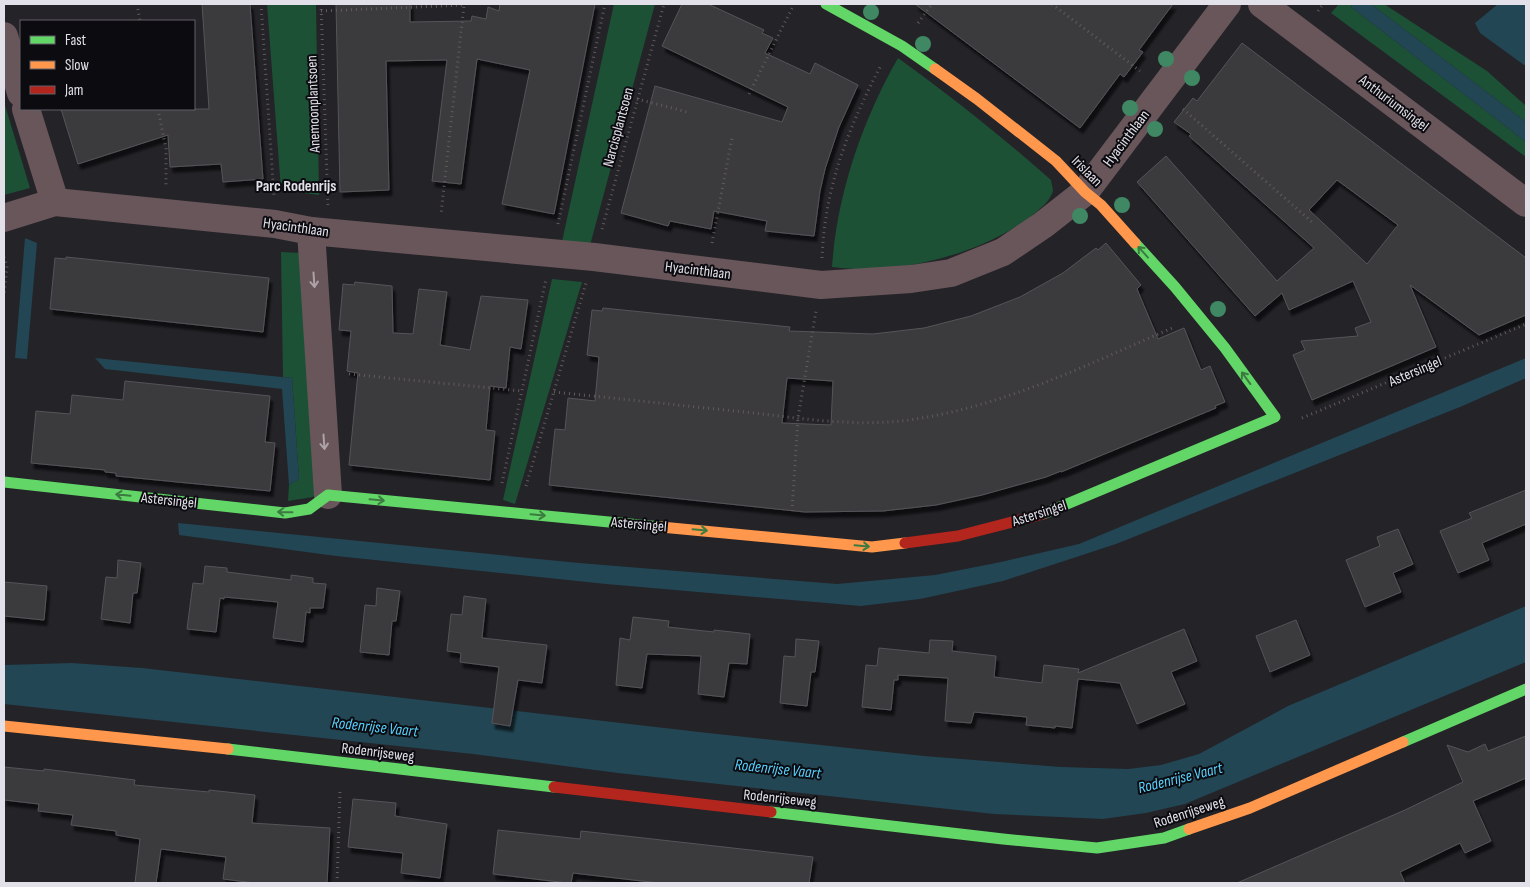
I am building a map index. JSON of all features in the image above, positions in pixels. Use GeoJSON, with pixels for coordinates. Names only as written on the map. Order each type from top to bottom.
{"type":"FeatureCollection","features":[{"type":"Feature","properties":{"kind":"street","name":"Irislaan"},"geometry":{"type":"LineString","coordinates":[[826,4],[893,40],[977,99],[1056,161],[1085,192],[1101,205],[1199,316],[1225,348],[1275,417]]}},
{"type":"Feature","properties":{"kind":"street","name":"Hyacinthlaan"},"geometry":{"type":"LineString","coordinates":[[4,218],[55,202],[276,224],[320,232],[552,252],[821,285],[911,279],[951,273],[1003,252],[1043,225],[1085,192],[1227,4]]}},
{"type":"Feature","properties":{"kind":"street","name":"Anthuriumsingel"},"geometry":{"type":"LineString","coordinates":[[1262,4],[1526,203]]}},
{"type":"Feature","properties":{"kind":"street"},"geometry":{"type":"LineString","coordinates":[[4,36],[20,90]]}},
{"type":"Feature","properties":{"kind":"street"},"geometry":{"type":"LineString","coordinates":[[26,110],[55,202]]}},
{"type":"Feature","properties":{"kind":"street"},"geometry":{"type":"LineString","coordinates":[[320,232],[320,371],[328,495]]}},
{"type":"Feature","properties":{"kind":"street","name":"Astersingel"},"geometry":{"type":"LineString","coordinates":[[4,482],[285,513],[306,511],[316,506],[328,495],[872,547],[958,536],[1046,513],[1275,417]]}},
{"type":"Feature","properties":{"kind":"street","name":"Rodenrijseweg"},"geometry":{"type":"LineString","coordinates":[[4,726],[341,762],[1003,839],[1097,848],[1164,838],[1250,808],[1526,689]]}},
{"type":"Feature","properties":{"kind":"path"},"geometry":{"type":"LineString","coordinates":[[137,4],[140,20]]}},
{"type":"Feature","properties":{"kind":"path"},"geometry":{"type":"LineString","coordinates":[[261,4],[276,224]]}},
{"type":"Feature","properties":{"kind":"path","name":"Anemoonplantsoen"},"geometry":{"type":"LineString","coordinates":[[320,232],[321,4]]}},
{"type":"Feature","properties":{"kind":"path"},"geometry":{"type":"LineString","coordinates":[[496,511],[604,4]]}},
{"type":"Feature","properties":{"kind":"path","name":"Narcisplantsoen"},"geometry":{"type":"LineString","coordinates":[[594,257],[664,4]]}},
{"type":"Feature","properties":{"kind":"path"},"geometry":{"type":"LineString","coordinates":[[750,94],[794,4]]}},
{"type":"Feature","properties":{"kind":"path"},"geometry":{"type":"LineString","coordinates":[[1052,4],[1140,71]]}},
{"type":"Feature","properties":{"kind":"path"},"geometry":{"type":"LineString","coordinates":[[321,11],[464,5],[438,242]]}},
{"type":"Feature","properties":{"kind":"path"},"geometry":{"type":"LineString","coordinates":[[637,99],[686,112]]}},
{"type":"Feature","properties":{"kind":"path"},"geometry":{"type":"LineString","coordinates":[[1181,108],[1312,222]]}},
{"type":"Feature","properties":{"kind":"path"},"geometry":{"type":"LineString","coordinates":[[158,110],[166,149],[167,213]]}},
{"type":"Feature","properties":{"kind":"path"},"geometry":{"type":"LineString","coordinates":[[706,271],[732,138]]}},
{"type":"Feature","properties":{"kind":"path"},"geometry":{"type":"LineString","coordinates":[[4,257],[7,266],[4,296]]}},
{"type":"Feature","properties":{"kind":"path"},"geometry":{"type":"LineString","coordinates":[[518,513],[594,257]]}},
{"type":"Feature","properties":{"kind":"path"},"geometry":{"type":"LineString","coordinates":[[554,392],[812,419],[868,423],[908,420],[954,412],[1000,400],[1048,382],[1199,316]]}},
{"type":"Feature","properties":{"kind":"path","name":"Astersingel"},"geometry":{"type":"LineString","coordinates":[[1275,417],[1297,420],[1526,324]]}},
{"type":"Feature","properties":{"kind":"path"},"geometry":{"type":"LineString","coordinates":[[320,371],[522,391]]}},
{"type":"Feature","properties":{"kind":"path"},"geometry":{"type":"LineString","coordinates":[[337,883],[341,762]]}},
{"type":"Feature","properties":{"kind":"green space"},"geometry":{"type":"Polygon","coordinates":[[[267,4],[316,4],[319,195],[281,190],[267,4]]]}},
{"type":"Feature","properties":{"kind":"green space"},"geometry":{"type":"Polygon","coordinates":[[[614,4],[655,4],[589,249],[561,246],[614,4]]]}},
{"type":"Feature","properties":{"kind":"green space"},"geometry":{"type":"Polygon","coordinates":[[[1339,4],[1353,4],[1351,7],[1526,142],[1526,157],[1331,13],[1339,4]]]}},
{"type":"Feature","properties":{"kind":"green space"},"geometry":{"type":"Polygon","coordinates":[[[1371,4],[1384,4],[1487,71],[1526,106],[1526,122],[1371,4]]]}},
{"type":"Feature","properties":{"kind":"green space"},"geometry":{"type":"Polygon","coordinates":[[[898,58],[995,132],[1051,180],[1053,191],[1043,206],[1019,225],[1002,235],[967,250],[930,261],[893,268],[870,270],[832,267],[839,212],[853,159],[873,107],[898,58]]]}},
{"type":"Feature","properties":{"kind":"green space"},"geometry":{"type":"Polygon","coordinates":[[[4,102],[30,188],[4,195],[4,102]]]}},
{"type":"Feature","properties":{"kind":"green space"},"geometry":{"type":"Polygon","coordinates":[[[281,252],[302,253],[320,487],[313,497],[288,501],[289,485],[299,479],[292,378],[283,377],[281,252]]]}},
{"type":"Feature","properties":{"kind":"green space"},"geometry":{"type":"Polygon","coordinates":[[[552,279],[582,282],[515,504],[503,500],[552,279]]]}},
{"type":"Feature","properties":{"kind":"water"},"geometry":{"type":"Polygon","coordinates":[[[1353,4],[1371,4],[1526,122],[1526,142],[1351,7],[1353,4]]]}},
{"type":"Feature","properties":{"kind":"water"},"geometry":{"type":"Polygon","coordinates":[[[1498,4],[1526,4],[1526,65],[1480,33],[1475,23],[1498,4]]]}},
{"type":"Feature","properties":{"kind":"water"},"geometry":{"type":"Polygon","coordinates":[[[25,238],[37,243],[27,359],[15,358],[25,238]]]}},
{"type":"Feature","properties":{"kind":"water"},"geometry":{"type":"Polygon","coordinates":[[[95,358],[292,378],[299,479],[289,485],[282,389],[105,369],[95,358]]]}},
{"type":"Feature","properties":{"kind":"water"},"geometry":{"type":"Polygon","coordinates":[[[1526,358],[1526,378],[1460,407],[1116,544],[1003,581],[920,599],[861,606],[606,584],[336,556],[179,535],[178,523],[579,563],[837,584],[935,575],[1079,544],[1526,358]]]}},
{"type":"Feature","properties":{"kind":"water","name":"Rodenrijse Vaart"},"geometry":{"type":"Polygon","coordinates":[[[1526,606],[1526,662],[1185,804],[1146,813],[1103,819],[994,814],[618,773],[473,754],[4,704],[4,665],[72,663],[142,668],[924,756],[1061,767],[1128,769],[1161,765],[1199,754],[1288,706],[1526,606]]]}},
{"type":"Feature","properties":{"kind":"building"},"geometry":{"type":"Polygon","coordinates":[[[202,4],[250,4],[263,179],[223,182],[221,164],[170,167],[168,135],[78,164],[61,110],[195,110],[209,109],[202,4]]]}},
{"type":"Feature","properties":{"kind":"building"},"geometry":{"type":"Polygon","coordinates":[[[336,4],[410,4],[410,22],[471,21],[472,16],[486,19],[488,7],[499,11],[500,4],[595,4],[554,214],[502,204],[530,70],[477,59],[461,184],[432,181],[447,60],[386,61],[389,190],[340,192],[336,4]]]}},
{"type":"Feature","properties":{"kind":"building"},"geometry":{"type":"Polygon","coordinates":[[[682,4],[708,4],[764,30],[762,33],[773,38],[765,53],[810,74],[815,63],[858,85],[839,127],[825,169],[814,236],[765,231],[767,221],[714,211],[711,229],[670,221],[668,226],[621,213],[655,86],[782,122],[788,107],[662,46],[682,4]]]}},
{"type":"Feature","properties":{"kind":"building"},"geometry":{"type":"Polygon","coordinates":[[[915,4],[1173,4],[1139,50],[1143,52],[1124,77],[1120,74],[1080,128],[915,4]]]}},
{"type":"Feature","properties":{"kind":"building"},"geometry":{"type":"Polygon","coordinates":[[[1242,43],[1526,258],[1526,315],[1479,335],[1410,285],[1436,347],[1312,400],[1293,355],[1305,350],[1301,341],[1358,336],[1355,328],[1371,322],[1353,281],[1289,310],[1282,293],[1255,316],[1137,182],[1166,156],[1277,281],[1314,248],[1189,136],[1191,134],[1174,122],[1193,98],[1197,101],[1242,43]],[[1337,180],[1309,210],[1367,264],[1398,225],[1337,180]]]}},
{"type":"Feature","properties":{"kind":"building"},"geometry":{"type":"Polygon","coordinates":[[[1106,243],[1141,285],[1137,289],[1158,339],[1184,328],[1201,370],[1210,366],[1225,402],[1215,406],[1216,408],[1061,472],[982,495],[936,505],[883,511],[805,512],[549,485],[555,429],[565,430],[568,398],[595,401],[599,357],[587,355],[592,310],[602,311],[603,308],[790,327],[789,331],[873,334],[924,328],[971,316],[1020,297],[1063,273],[1096,248],[1098,250],[1106,243]],[[787,378],[782,423],[831,425],[833,381],[787,378]]]}},
{"type":"Feature","properties":{"kind":"building"},"geometry":{"type":"Polygon","coordinates":[[[66,257],[269,278],[263,332],[50,309],[55,258],[66,259],[66,257]]]}},
{"type":"Feature","properties":{"kind":"building"},"geometry":{"type":"Polygon","coordinates":[[[355,282],[392,286],[393,333],[413,334],[419,289],[447,292],[440,345],[470,350],[481,296],[528,300],[521,349],[510,347],[506,388],[490,386],[486,430],[495,431],[490,480],[349,465],[358,373],[347,371],[351,331],[339,330],[343,284],[354,285],[355,282]]]}},
{"type":"Feature","properties":{"kind":"building"},"geometry":{"type":"Polygon","coordinates":[[[125,381],[270,396],[265,442],[275,443],[270,491],[116,476],[116,473],[105,472],[105,470],[31,463],[36,411],[70,414],[72,395],[123,400],[125,381]]]}},
{"type":"Feature","properties":{"kind":"building"},"geometry":{"type":"Polygon","coordinates":[[[1526,490],[1526,524],[1482,543],[1489,560],[1458,573],[1440,531],[1472,518],[1469,513],[1526,490]]]}},
{"type":"Feature","properties":{"kind":"building"},"geometry":{"type":"Polygon","coordinates":[[[1398,529],[1413,564],[1393,573],[1401,592],[1365,607],[1346,560],[1380,546],[1377,537],[1398,529]]]}},
{"type":"Feature","properties":{"kind":"building"},"geometry":{"type":"Polygon","coordinates":[[[118,560],[141,563],[137,593],[133,593],[130,623],[101,619],[106,577],[117,578],[118,560]]]}},
{"type":"Feature","properties":{"kind":"building"},"geometry":{"type":"Polygon","coordinates":[[[205,566],[227,568],[227,572],[291,580],[291,575],[313,578],[313,583],[326,584],[323,608],[310,608],[310,613],[306,612],[303,642],[273,638],[278,602],[220,598],[216,632],[187,629],[193,583],[203,584],[205,566]]]}},
{"type":"Feature","properties":{"kind":"building"},"geometry":{"type":"Polygon","coordinates":[[[4,582],[47,586],[44,620],[4,616],[4,582]]]}},
{"type":"Feature","properties":{"kind":"building"},"geometry":{"type":"Polygon","coordinates":[[[377,588],[400,591],[396,621],[392,621],[389,655],[360,652],[365,605],[376,606],[377,588]]]}},
{"type":"Feature","properties":{"kind":"building"},"geometry":{"type":"Polygon","coordinates":[[[464,596],[486,599],[482,638],[547,645],[542,683],[518,680],[510,726],[492,723],[499,667],[460,662],[461,653],[447,651],[451,614],[462,615],[464,596]]]}},
{"type":"Feature","properties":{"kind":"building"},"geometry":{"type":"Polygon","coordinates":[[[633,617],[669,621],[668,627],[750,634],[747,664],[729,663],[724,697],[698,694],[701,656],[647,654],[642,688],[616,685],[620,638],[630,640],[633,617]]]}},
{"type":"Feature","properties":{"kind":"building"},"geometry":{"type":"Polygon","coordinates":[[[1296,620],[1310,655],[1270,672],[1256,636],[1296,620]]]}},
{"type":"Feature","properties":{"kind":"building"},"geometry":{"type":"Polygon","coordinates":[[[1184,629],[1197,661],[1171,672],[1185,704],[1137,724],[1120,683],[1078,679],[1072,728],[1026,725],[1027,717],[974,712],[971,723],[945,721],[948,678],[898,675],[898,680],[894,680],[891,710],[862,707],[866,665],[877,666],[879,648],[929,653],[930,640],[953,641],[952,651],[996,656],[994,677],[1042,683],[1044,665],[1079,669],[1078,673],[1184,629]]]}},
{"type":"Feature","properties":{"kind":"building"},"geometry":{"type":"Polygon","coordinates":[[[796,639],[819,641],[815,672],[811,672],[807,706],[780,703],[784,656],[795,657],[796,639]]]}},
{"type":"Feature","properties":{"kind":"building"},"geometry":{"type":"Polygon","coordinates":[[[1526,736],[1526,778],[1473,801],[1491,841],[1465,853],[1460,843],[1400,872],[1405,883],[1237,883],[1405,810],[1463,782],[1447,745],[1468,752],[1485,744],[1488,751],[1526,736]]]}},
{"type":"Feature","properties":{"kind":"building"},"geometry":{"type":"Polygon","coordinates":[[[4,767],[44,771],[44,769],[135,780],[134,785],[255,795],[252,823],[330,828],[327,883],[255,883],[223,879],[226,857],[161,849],[156,883],[135,883],[140,839],[116,835],[116,831],[71,825],[73,815],[38,811],[39,804],[4,800],[4,767]]]}},
{"type":"Feature","properties":{"kind":"building"},"geometry":{"type":"Polygon","coordinates":[[[353,799],[396,803],[395,816],[447,824],[440,878],[401,873],[403,853],[348,847],[353,799]]]}},
{"type":"Feature","properties":{"kind":"building"},"geometry":{"type":"Polygon","coordinates":[[[498,830],[580,839],[581,831],[813,857],[809,883],[659,883],[573,873],[571,883],[568,883],[493,874],[498,830]]]}},
{"type":"Feature","properties":{"kind":"traffic: fast"},"geometry":{"type":"LineString","coordinates":[[826,4],[902,46],[935,69]]}},
{"type":"Feature","properties":{"kind":"traffic: fast"},"geometry":{"type":"LineString","coordinates":[[1043,514],[1275,417],[1225,348],[1175,287],[1135,243]]}},
{"type":"Feature","properties":{"kind":"traffic: fast"},"geometry":{"type":"LineString","coordinates":[[4,482],[285,513],[309,509],[328,495],[661,527]]}},
{"type":"Feature","properties":{"kind":"traffic: fast"},"geometry":{"type":"LineString","coordinates":[[1403,742],[1526,689]]}},
{"type":"Feature","properties":{"kind":"traffic: fast"},"geometry":{"type":"LineString","coordinates":[[228,749],[554,787]]}},
{"type":"Feature","properties":{"kind":"traffic: fast"},"geometry":{"type":"LineString","coordinates":[[771,812],[1097,848],[1164,838],[1189,829]]}},
{"type":"Feature","properties":{"kind":"traffic: slow"},"geometry":{"type":"LineString","coordinates":[[935,69],[977,99],[1056,161],[1085,192],[1101,205],[1135,243]]}},
{"type":"Feature","properties":{"kind":"traffic: slow"},"geometry":{"type":"LineString","coordinates":[[661,527],[872,547],[905,543]]}},
{"type":"Feature","properties":{"kind":"traffic: slow"},"geometry":{"type":"LineString","coordinates":[[4,726],[228,749]]}},
{"type":"Feature","properties":{"kind":"traffic: slow"},"geometry":{"type":"LineString","coordinates":[[1189,829],[1250,808],[1403,742]]}},
{"type":"Feature","properties":{"kind":"traffic: jam"},"geometry":{"type":"LineString","coordinates":[[905,543],[958,536],[1043,514]]}},
{"type":"Feature","properties":{"kind":"traffic: jam"},"geometry":{"type":"LineString","coordinates":[[554,787],[771,812]]}},
{"type":"Feature","properties":{"kind":"district","name":"Parc Rodenrijs"},"geometry":{"type":"Point","coordinates":[296,185]}}]}
